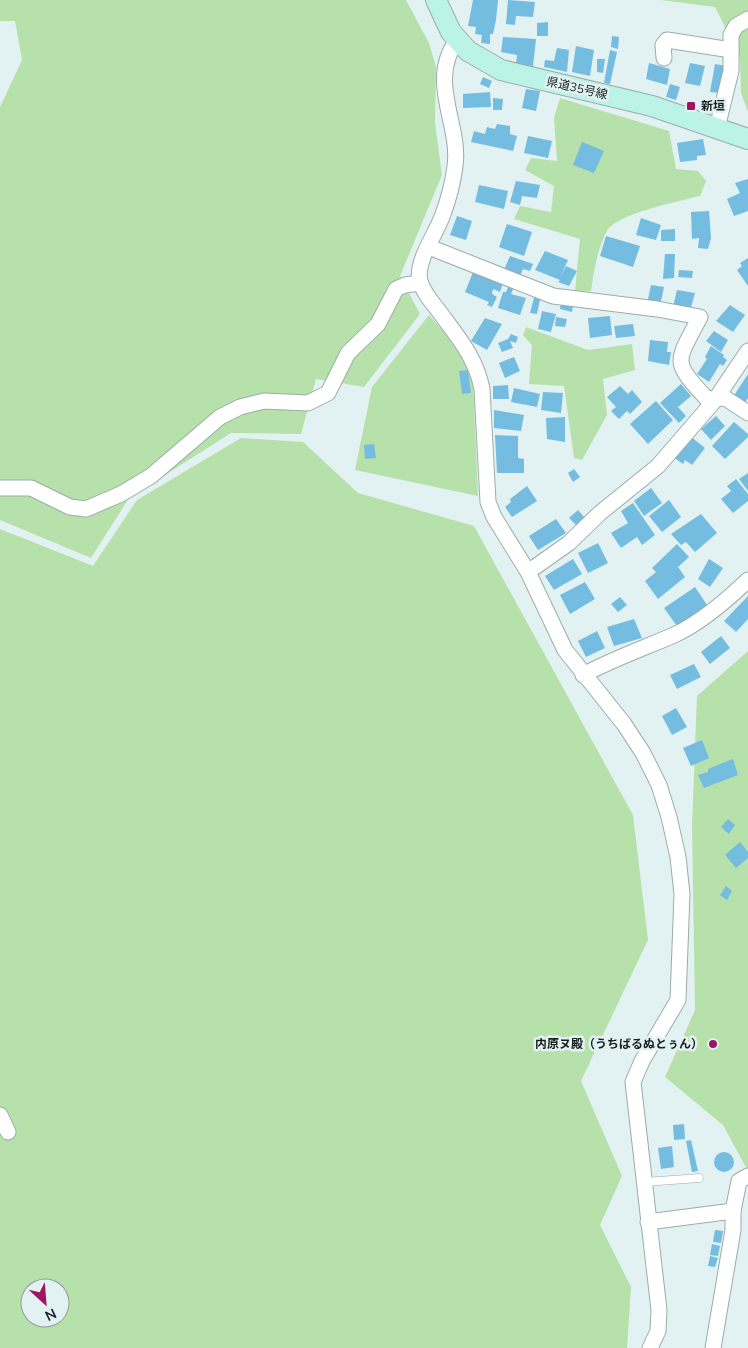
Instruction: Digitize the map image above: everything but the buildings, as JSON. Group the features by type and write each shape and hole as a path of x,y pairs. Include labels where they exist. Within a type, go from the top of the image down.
{"main road":[{"name":"県道35号線","path":"436,0 442,16 457,40 468,52 501,70 652,106 748,139"}],"street":[{"path":"717,128 731,71 731,35 736,26 748,19"},
{"path":"457,40 447,54 445,69 447,109 456,163 443,215 418,271 420,283 428,297 472,355 479,371 482,389 488,502 494,517 528,572 555,633 583,674 624,724 643,753 659,785 678,857 682,894 678,1000 642,1061 633,1082 659,1310 658,1331 650,1348"},
{"path":"664,58 663,45 666,40 731,50"},
{"path":"429,246 553,296 657,309 700,317 683,350 680,362 684,373 707,399 725,398 748,413"},
{"path":"0,488 32,488 70,507 86,509 121,494 151,476 220,417 264,401 308,403 328,393 348,353 378,324 396,289 405,284 420,283"},
{"path":"528,572 569,543 600,514 658,466 715,400 748,351"},
{"path":"583,674 615,657 676,634 726,601 748,580"},
{"path":"0,1115 8,1132"},
{"path":"713,1348 733,1230 733,1211 739,1181 748,1176"},
{"path":"648,1222 733,1211"}],"lane":[{"path":"645,1182 699,1178"}],"green space":[{"path":"0,0 406,0 429,43 436,67 435,123 442,175 400,276 420,314 364,387 316,379 301,434 231,433 129,498 91,558 0,520 0,107 22,60 15,21 0,21"},
{"path":"661,0 748,0 748,112 741,93 740,57 715,7"},
{"path":"560,98 669,131 676,169 698,171 706,181 700,196 649,209 613,225 607,231 596,260 591,291 575,291 580,239 514,219 520,206 551,212 554,186 525,170 531,158 557,161 554,118"},
{"path":"429,315 459,348 473,379 478,496 355,470 372,387"},
{"path":"526,327 588,350 632,344 635,370 603,379 607,415 582,460 574,458 564,386 529,384 532,345 523,335"},
{"path":"241,438 303,442 358,493 474,526 633,815 648,940 581,1081 622,1176 600,1225 631,1287 627,1348 0,1348 0,529 93,566 137,500"},
{"path":"748,651 748,1171 723,1125 665,1077 695,1010 692,826 697,696"}],"place":[{"name":"新垣","path":"691,106"},
{"name":"内原ヌ殿（うちばるぬとぅん）","path":"713,1044"}]}
